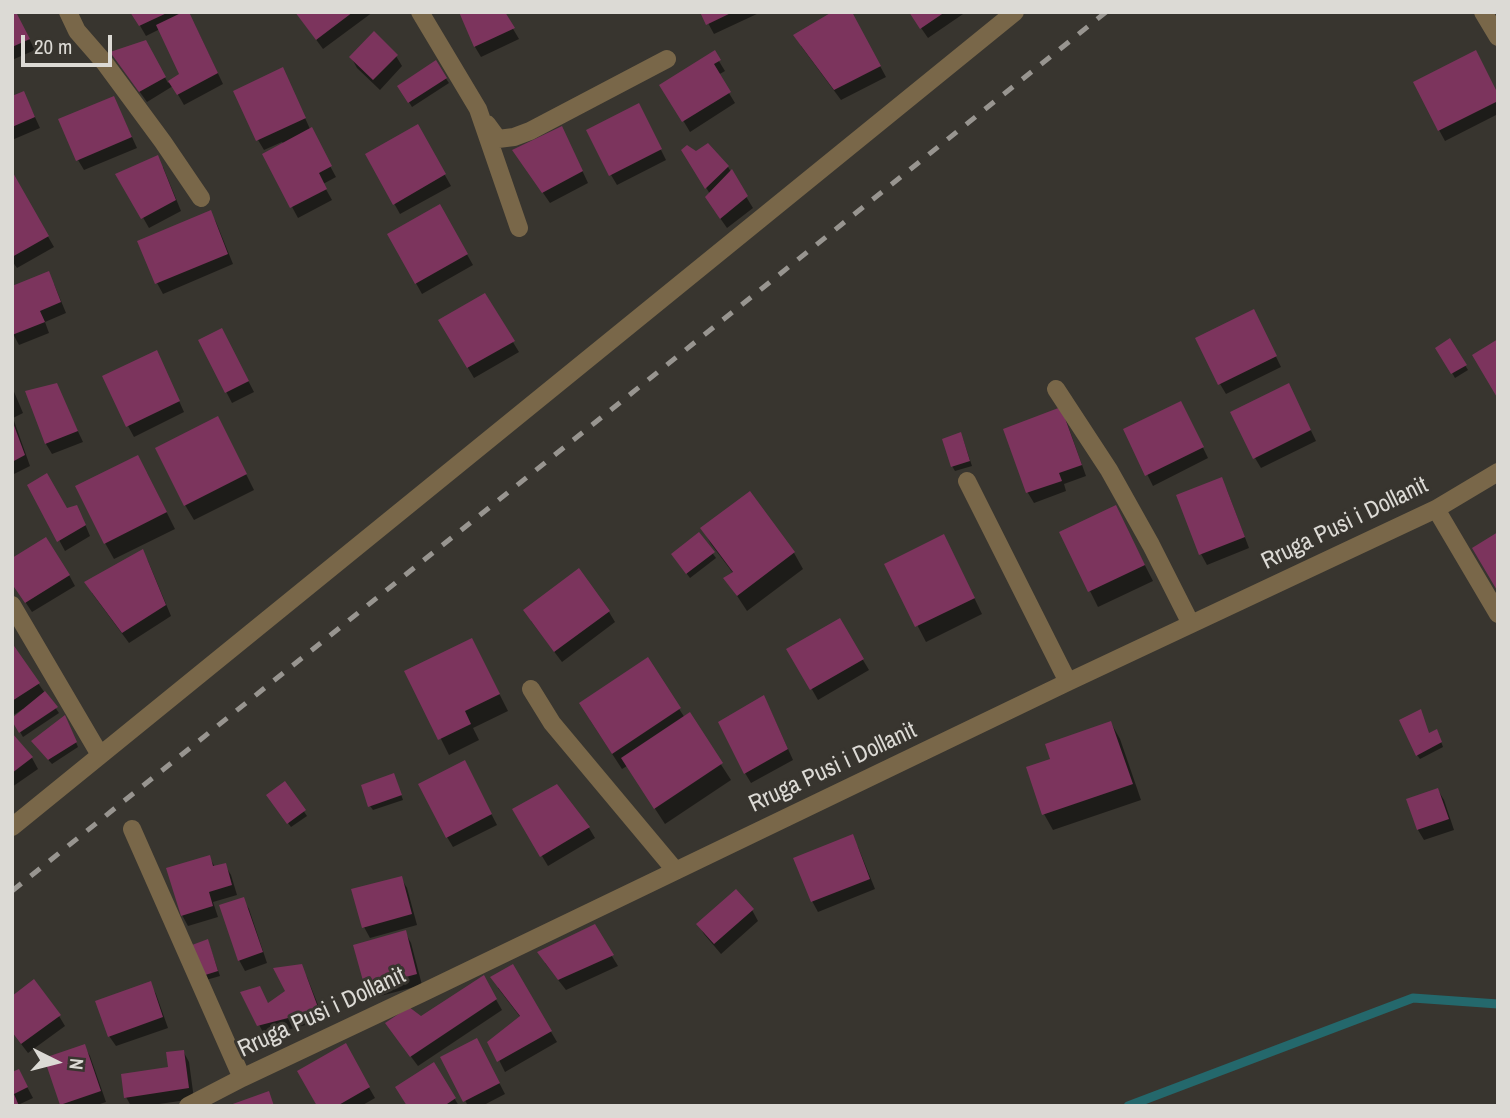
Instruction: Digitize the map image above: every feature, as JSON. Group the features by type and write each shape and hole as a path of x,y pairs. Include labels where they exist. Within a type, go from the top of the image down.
{"street":[{"path":"68,12 77,31 104,62 156,132 201,198"},
{"path":"419,12 498,139 530,131 667,59"},
{"path":"12,827 1015,12"},
{"path":"1483,12 1498,37"},
{"path":"478,109 519,228"},
{"path":"1056,389 1109,470 1191,624"},
{"name":"Rruga Pusi i Dollanit","path":"188,1106 1068,682 1436,509 1498,472"},
{"path":"967,481 1068,682"},
{"path":"1436,509 1498,614"},
{"path":"12,605 100,755"},
{"path":"531,689 552,723 675,870"},
{"path":"132,829 242,1078"}],"building":[{"path":"12,12 16,12 30,39 12,47"},
{"path":"130,12 169,12 139,26"},
{"path":"183,12 189,12 218,73 177,95 168,81 179,74 156,25"},
{"path":"295,12 353,12 316,40"},
{"path":"459,12 505,12 515,28 474,47"},
{"path":"700,12 733,12 706,25"},
{"path":"832,12 852,12 881,66 834,90 793,35"},
{"path":"909,12 945,12 920,29"},
{"path":"374,31 398,55 373,80 349,57"},
{"path":"146,40 166,77 139,92 110,52"},
{"path":"715,50 721,60 714,64 731,92 682,122 659,85"},
{"path":"1476,50 1498,94 1498,101 1438,131 1413,82"},
{"path":"436,60 447,78 408,103 397,86"},
{"path":"283,67 306,118 256,141 233,91"},
{"path":"24,91 35,117 12,127 12,96"},
{"path":"114,96 132,137 76,161 58,119"},
{"path":"639,103 662,149 609,176 586,130"},
{"path":"418,124 446,174 393,205 365,154"},
{"path":"562,126 583,171 542,193 512,150"},
{"path":"312,127 332,166 319,173 327,189 290,208 262,154"},
{"path":"708,143 729,166 705,189 681,150 687,145 696,151"},
{"path":"158,155 176,200 141,219 115,174"},
{"path":"732,169 748,196 720,219 705,197"},
{"path":"12,171 49,236 12,257"},
{"path":"440,204 468,254 415,284 387,234"},
{"path":"211,210 228,254 155,284 137,241"},
{"path":"49,271 61,302 40,311 45,322 12,335 12,286"},
{"path":"485,293 515,341 467,368 438,320"},
{"path":"1254,309 1277,356 1218,385 1195,338"},
{"path":"222,328 249,381 225,393 198,340"},
{"path":"1450,338 1467,365 1451,374 1435,348"},
{"path":"1498,339 1498,399 1472,355"},
{"path":"157,350 180,401 126,427 102,376"},
{"path":"57,383 78,431 45,444 25,391"},
{"path":"1289,383 1311,430 1253,459 1230,412"},
{"path":"1181,401 1204,447 1145,476 1123,429"},
{"path":"1061,407 1082,465 1059,473 1062,481 1026,493 1003,429"},
{"path":"218,416 247,474 184,506 155,448"},
{"path":"12,420 25,455 12,462"},
{"path":"961,432 970,461 951,467 942,439"},
{"path":"138,455 167,512 104,544 75,486"},
{"path":"47,473 67,508 77,505 86,525 57,542 27,485"},
{"path":"1222,477 1245,537 1199,555 1176,495"},
{"path":"750,491 795,552 737,596 723,578 733,572 700,528"},
{"path":"1116,505 1145,565 1088,592 1059,532"},
{"path":"699,532 715,552 686,574 671,554"},
{"path":"1498,532 1498,592 1472,548"},
{"path":"944,534 975,598 915,627 884,564"},
{"path":"46,537 70,575 25,603 12,584 12,558"},
{"path":"143,549 166,605 122,633 84,582"},
{"path":"579,568 610,611 554,652 523,610"},
{"path":"840,618 864,659 810,690 786,649"},
{"path":"472,638 500,694 465,711 471,724 438,740 404,671"},
{"path":"12,643 40,683 12,701"},
{"path":"648,657 681,708 612,754 579,703"},
{"path":"45,691 58,707 19,733 12,718"},
{"path":"764,695 788,749 744,774 718,722"},
{"path":"1421,709 1429,733 1437,729 1442,742 1416,756 1399,720"},
{"path":"690,712 723,763 654,809 621,758"},
{"path":"65,715 77,742 48,760 31,741"},
{"path":"1111,721 1133,784 1042,815 1026,767 1050,759 1045,744"},
{"path":"12,733 33,757 12,773"},
{"path":"465,760 492,814 446,838 418,784"},
{"path":"394,773 402,795 368,807 361,785"},
{"path":"285,781 306,810 287,824 266,795"},
{"path":"557,784 590,827 540,857 512,809"},
{"path":"1438,788 1449,819 1417,830 1406,799"},
{"path":"853,834 870,879 811,902 793,858"},
{"path":"210,855 213,866 226,863 232,885 209,892 213,906 181,916 166,868"},
{"path":"402,876 412,914 362,928 351,889"},
{"path":"736,889 754,909 714,944 696,924"},
{"path":"244,897 263,952 238,961 219,905"},
{"path":"595,924 614,955 558,980 537,952"},
{"path":"406,930 417,974 365,988 353,945"},
{"path":"208,939 218,971 202,976 192,945"},
{"path":"302,964 319,1010 257,1026 240,992 260,986 268,1003 285,991 273,968"},
{"path":"513,964 552,1031 497,1062 487,1042 520,1016 490,977"},
{"path":"484,975 497,999 410,1057 385,1023 409,1007 421,1016"},
{"path":"34,979 61,1015 21,1044 12,1032 12,996"},
{"path":"151,981 163,1017 108,1037 95,1001"},
{"path":"477,1038 500,1083 463,1102 440,1057"},
{"path":"346,1043 370,1087 337,1106 317,1106 297,1071"},
{"path":"85,1044 101,1091 60,1105 44,1058"},
{"path":"184,1050 189,1088 124,1098 121,1074 168,1067 166,1052"},
{"path":"434,1062 456,1098 444,1106 407,1106 395,1087"},
{"path":"19,1069 28,1087 14,1094 19,1106 12,1106 12,1072"},
{"path":"269,1091 274,1106 230,1106 230,1105"}],"waterway":[{"path":"1128,1106 1413,998 1498,1004"}],"railway":[{"path":"12,891 1106,12"}]}
